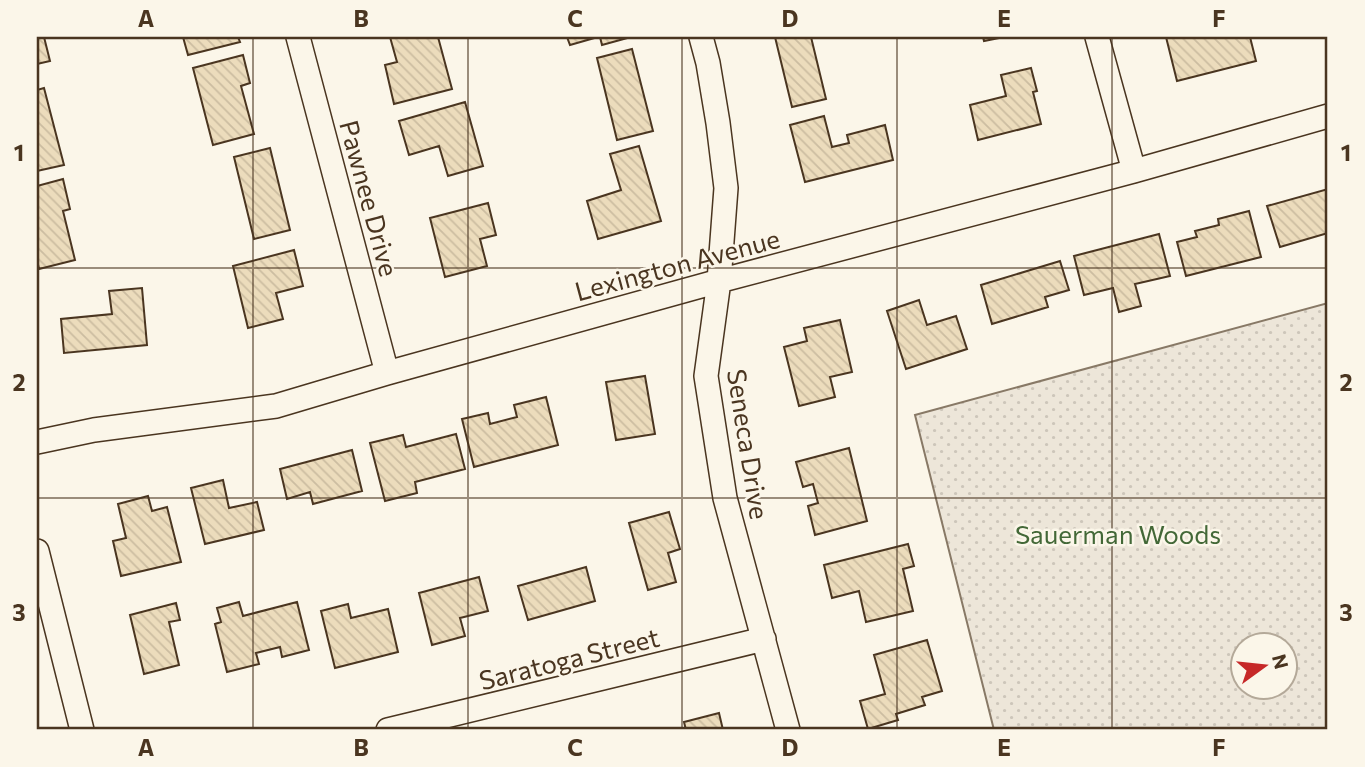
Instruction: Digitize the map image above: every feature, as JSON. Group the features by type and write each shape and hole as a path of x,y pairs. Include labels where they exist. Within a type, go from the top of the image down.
{"street":[{"name":"Pawnee Drive","path":"298,37 387,373"},
{"name":"Seneca Drive","path":"701,37 718,122 726,188 719,281 706,376 725,498 788,730"},
{"path":"1097,37 1133,171"},
{"name":"Lexington Avenue","path":"37,442 94,430 276,406 719,281 1328,116"},
{"path":"37,551 82,730"},
{"name":"Saratoga Street","path":"388,730 764,639"}],"green space":[{"name":"Sauerman Woods","path":"1328,303 1328,730 994,730 915,415"}],"building":[{"path":"37,37 44,37 50,61 37,64"},
{"path":"183,37 238,37 240,42 188,55"},
{"path":"390,37 438,37 452,89 394,104 385,65 397,62"},
{"path":"567,37 598,37 570,45"},
{"path":"600,37 631,37 602,45"},
{"path":"775,37 811,37 826,99 792,107"},
{"path":"983,37 1004,37 984,41"},
{"path":"1166,37 1250,37 1256,61 1177,81"},
{"path":"632,49 653,131 617,140 597,58"},
{"path":"243,55 250,83 241,86 254,134 213,145 193,68"},
{"path":"1031,68 1037,91 1033,92 1041,124 978,140 970,105 1006,96 1001,75"},
{"path":"44,88 64,165 37,171 37,90"},
{"path":"465,102 483,166 448,176 439,146 409,155 399,121"},
{"path":"824,116 832,147 849,143 847,135 885,125 893,160 805,182 790,125"},
{"path":"639,146 661,221 598,239 587,201 621,190 610,154"},
{"path":"270,148 290,230 254,239 234,157"},
{"path":"63,179 70,209 63,211 75,260 39,269 37,186"},
{"path":"1328,189 1328,233 1280,247 1267,206"},
{"path":"488,203 496,235 480,239 487,266 445,277 430,218"},
{"path":"1249,211 1261,257 1186,276 1177,242 1197,237 1195,231 1219,225 1218,219"},
{"path":"1159,234 1170,276 1135,284 1141,306 1119,312 1113,288 1084,295 1074,256"},
{"path":"294,250 303,286 276,293 283,319 248,328 233,266"},
{"path":"1060,261 1069,290 1045,297 1048,307 992,324 981,285"},
{"path":"142,288 147,345 64,353 61,319 112,314 109,291"},
{"path":"919,300 927,325 956,316 967,349 906,369 887,311"},
{"path":"840,320 852,372 830,377 835,397 799,406 784,347 807,341 804,328"},
{"path":"645,376 655,434 616,440 606,382"},
{"path":"546,397 558,445 474,467 462,419 488,413 490,424 517,417 514,405"},
{"path":"456,434 465,469 415,482 417,493 385,501 370,443 403,435 406,447"},
{"path":"849,448 867,521 815,535 808,506 818,503 813,484 803,487 796,462"},
{"path":"352,450 362,491 313,504 310,492 287,499 280,469"},
{"path":"223,480 229,508 257,502 264,530 205,544 191,488"},
{"path":"148,496 152,511 167,507 181,562 121,576 113,541 126,538 118,504"},
{"path":"669,512 680,549 668,553 676,582 648,590 629,523"},
{"path":"908,544 914,566 903,569 913,611 866,622 859,591 832,598 824,565"},
{"path":"586,567 595,601 528,620 518,586"},
{"path":"479,577 488,611 460,618 465,636 432,645 419,593"},
{"path":"239,602 243,616 297,602 309,650 282,657 280,647 256,653 259,664 227,672 215,624 221,622 217,608"},
{"path":"176,603 180,620 169,622 179,665 144,674 130,615"},
{"path":"348,604 351,618 388,609 398,652 335,668 321,611"},
{"path":"927,640 942,691 922,697 925,705 896,714 898,720 868,729 860,701 885,694 874,655"},
{"path":"719,713 723,730 686,730 684,722"}]}
